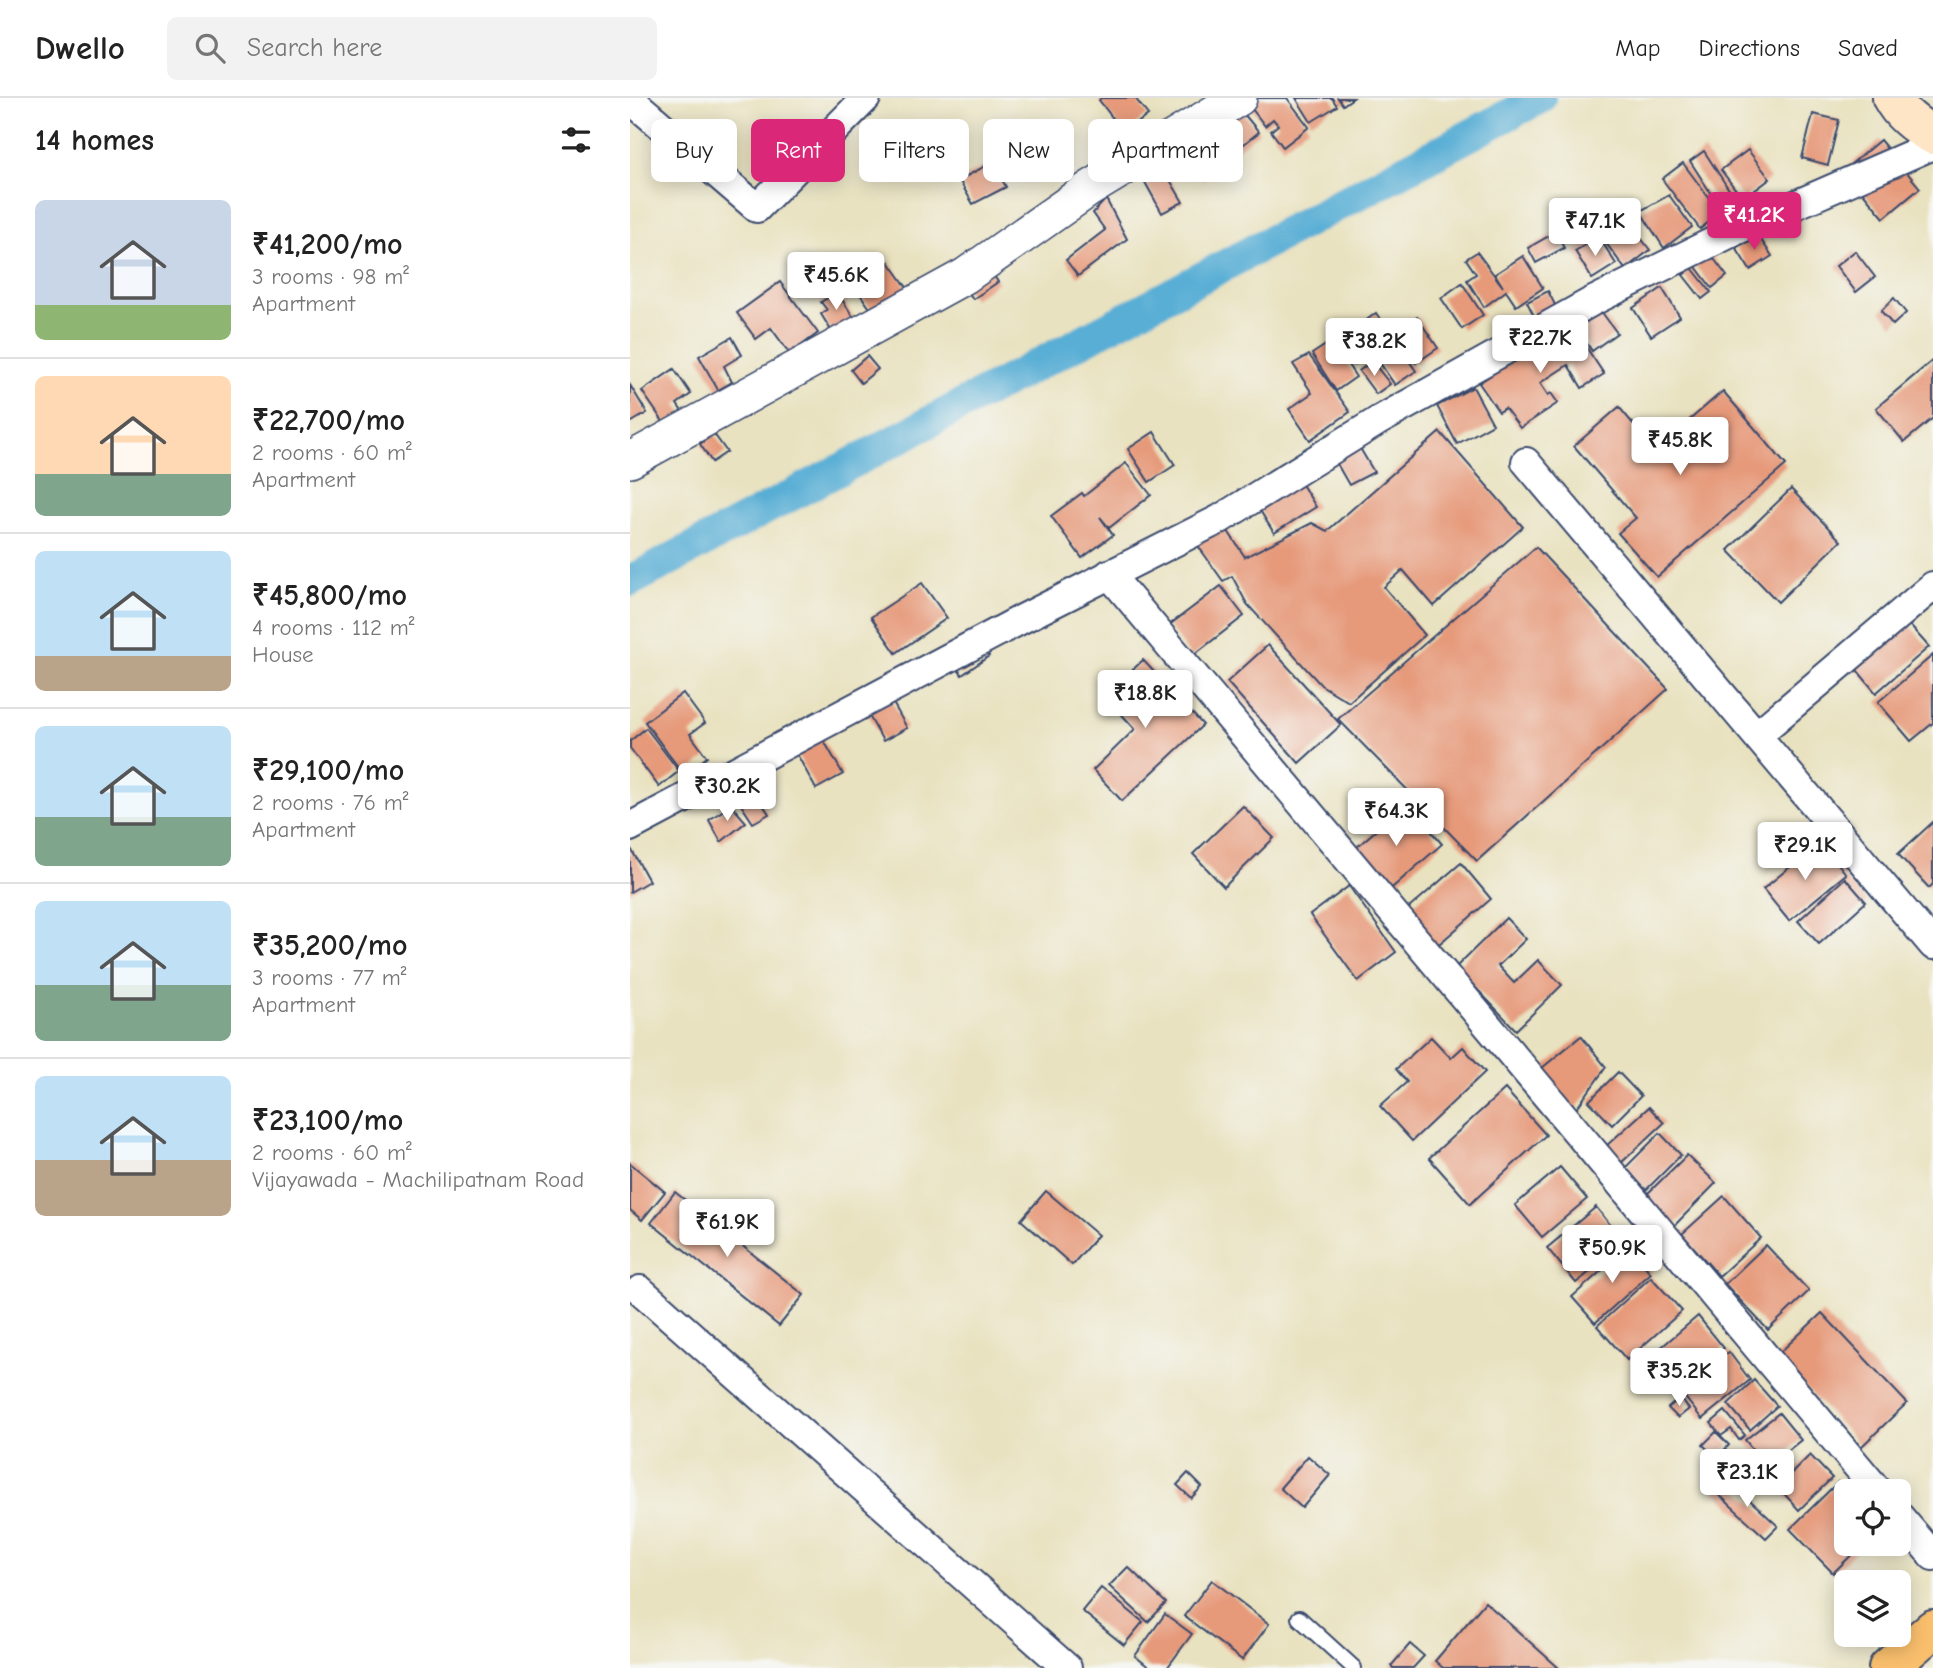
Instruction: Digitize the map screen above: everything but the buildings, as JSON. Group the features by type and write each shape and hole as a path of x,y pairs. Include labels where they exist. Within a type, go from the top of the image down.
{"highway":[{"path":"1888,1668 1933,1629"}],"main road":[{"path":"1895,104 1919,127 1933,135"}],"street":[{"path":"630,99 757,208 866,98"},
{"path":"630,460 965,276 1089,188 1239,98"},
{"path":"630,827 1220,519 1378,421 1591,302 1732,232 1933,145"},
{"path":"1526,462 1933,945"},
{"path":"1109,575 1868,1479"},
{"path":"1757,735 1928,600"},
{"path":"640,1290 1067,1668"},
{"path":"1911,1530 1933,1556"}],"lane":[{"path":"1299,1618 1354,1668"}],"waterway":[{"path":"630,581 1540,98"}]}
